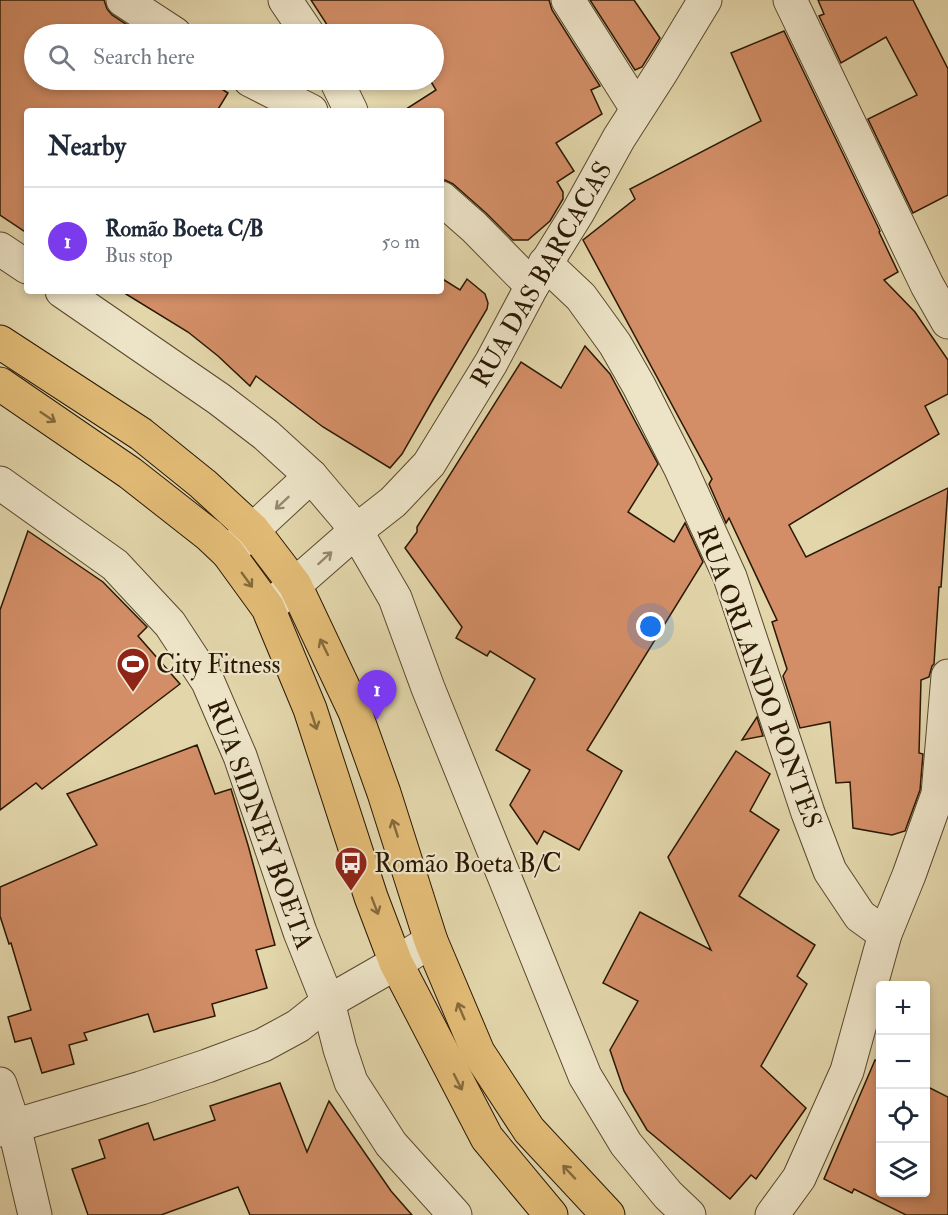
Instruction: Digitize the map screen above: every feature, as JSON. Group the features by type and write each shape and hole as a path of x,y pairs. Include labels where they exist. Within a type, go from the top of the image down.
{"main road":[{"path":"0,342 141,434 203,484 253,530 295,585 355,712 384,793 431,941 478,1052 529,1130 608,1215"},
{"path":"0,384 130,473 209,535 228,554 268,608 310,709 371,897 396,963 487,1138 551,1215"}],"street":[{"path":"123,0 160,24"},
{"path":"285,0 301,24"},
{"path":"568,0 637,109"},
{"name":"RUA DAS BARCACAS","path":"268,608 356,531 393,502 429,464 491,363 538,274 578,212 619,138 705,0"},
{"path":"790,0 927,285 948,321"},
{"path":"270,90 305,108"},
{"path":"341,90 350,108"},
{"name":"RUA ORLANDO PONTES","path":"444,201 474,227 538,274 581,297 615,344 680,467 730,577 808,813 830,871 860,916 885,934"},
{"path":"0,249 24,265"},
{"path":"66,294 219,399 266,435 310,476 356,531 396,598 428,688 585,1076 626,1144 668,1195 689,1215"},
{"path":"228,554 310,476"},
{"name":"RUA SIDNEY BOETA","path":"0,483 115,565 170,624 208,682 240,756 300,932 328,1002 351,1082 391,1144 455,1215"},
{"path":"772,1215 799,1178 847,1071 885,934 938,794 948,676"},
{"path":"7,1128 141,1088 263,1045 298,1026 328,1002 431,941"},
{"path":"0,1084 7,1128 35,1215"}],"building":[{"path":"0,0 104,0 112,15 126,24 24,24 24,90 223,90 228,93 219,108 24,108 24,231 0,215"},
{"path":"311,0 549,0 552,10 600,86 591,90 602,114 556,143 574,171 557,182 563,192 563,199 550,221 528,240 513,240 453,184 444,180 444,108 408,108 436,90 444,90 444,24 327,24"},
{"path":"590,0 634,0 660,38 642,67 635,70"},
{"path":"818,0 913,0 948,69 948,195 913,213 868,119 917,95 886,37 841,63 819,16 824,14"},
{"path":"784,31 898,272 884,280 915,312 948,360 948,394 925,406 939,434 789,525 806,557 948,488 934,664 929,677 921,680 919,753 923,754 920,790 905,831 892,835 853,828 850,782 836,783 830,722 800,728 783,676 787,669 772,622 777,620 729,518 726,523 709,484 712,479 583,240 635,199 630,189 761,121 731,53"},
{"path":"467,279 485,294 488,303 487,309 402,454 390,468 323,427 256,376 250,386 188,332 126,294 444,294 444,280 460,290"},
{"path":"585,346 610,374 658,464 628,512 674,542 685,523 703,562 587,750 622,771 579,850 544,831 537,844 510,805 530,770 496,750 535,679 490,651 487,656 456,638 462,627 405,548 521,362 561,388"},
{"path":"28,531 103,582 147,627 138,636 180,684 42,789 36,783 0,810 0,610"},
{"path":"757,717 763,736 742,740"},
{"path":"197,745 215,794 231,789 248,845 275,945 256,950 267,988 212,1004 215,1016 154,1032 148,1014 84,1033 87,1040 69,1045 74,1064 42,1073 31,1038 15,1042 8,1017 31,1010 11,943 9,944 0,916 0,887 97,845 67,794"},
{"path":"736,751 770,774 750,811 779,830 739,896 815,945 797,976 807,984 761,1066 806,1108 756,1179 751,1175 730,1199 647,1130 624,1091 610,1050 638,1001 603,983 640,912 711,950 668,857"},
{"path":"875,1060 876,1197 930,1197 930,1088 948,1097 948,1215 906,1215 854,1189 852,1193 824,1179"},
{"path":"280,1083 307,1152 329,1101 391,1191 412,1215 250,1215 238,1187 161,1215 88,1215 72,1169 105,1158 99,1140 148,1123 154,1140 215,1120 210,1106"}],"place":[{"name":"City Fitness","path":"133,693"},
{"name":"Romão Boeta C/B","path":"377,720"},
{"name":"Romão Boeta B/C","path":"351,892"}]}
